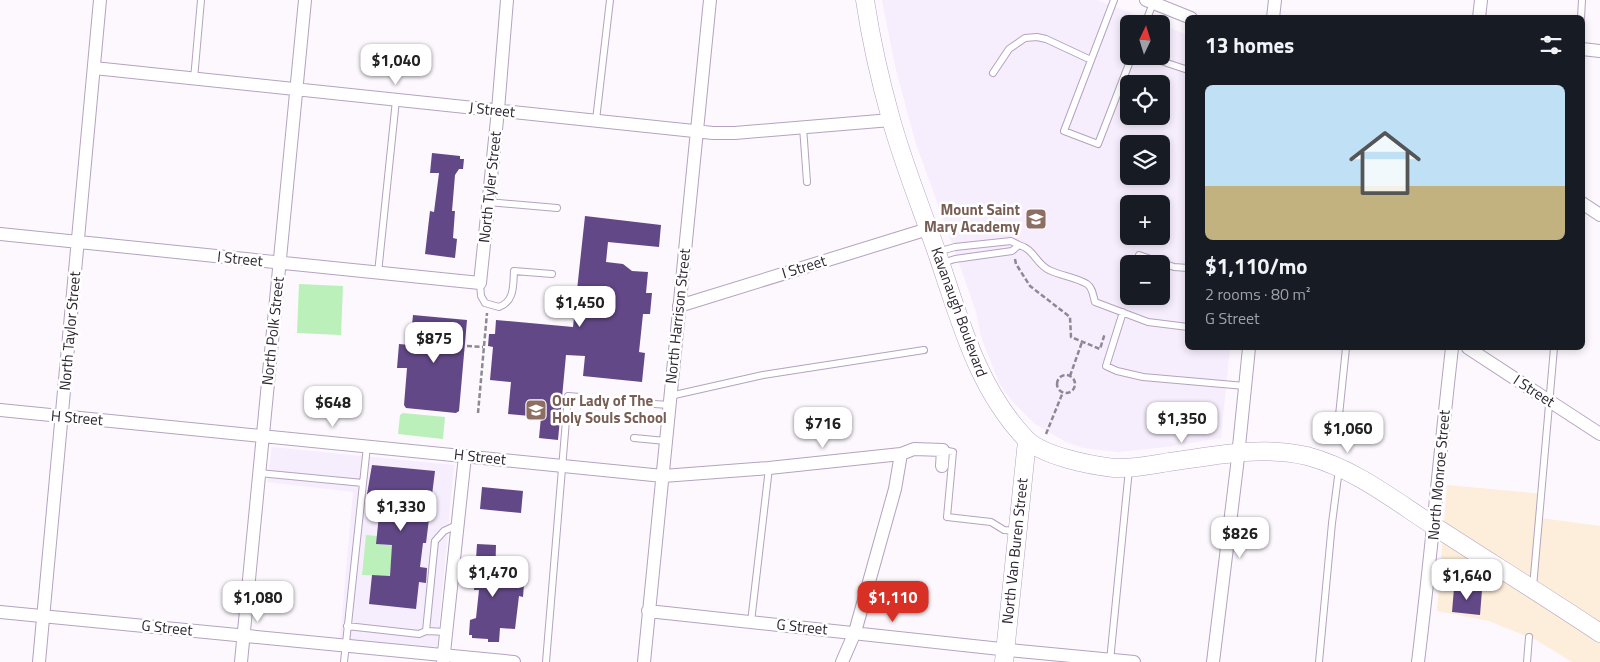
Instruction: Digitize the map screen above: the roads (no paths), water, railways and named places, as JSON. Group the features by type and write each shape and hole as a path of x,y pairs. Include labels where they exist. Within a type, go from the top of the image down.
{"street":[{"name":"North Taylor Street","path":"40,662 100,0"},
{"name":"North Polk Street","path":"241,662 305,0"},
{"name":"North Tyler Street","path":"480,283 507,0"},
{"name":"North Harrison Street","path":"644,662 710,0"},
{"name":"Kavanaugh Boulevard","path":"865,0 869,26 891,120 964,334 983,380 995,400 1027,441 1055,456 1115,468 1130,468 1238,452 1282,452 1304,456 1339,468 1385,492 1433,526 1533,588 1600,633"},
{"path":"1273,15 1275,0"},
{"path":"1480,15 1481,0"},
{"path":"1157,2 1185,15"},
{"path":"1585,49 1600,51"},
{"name":"J Street","path":"94,68 713,133 735,133 891,120"},
{"path":"1585,206 1600,215"},
{"name":"I Street","path":"679,306 928,229"},
{"name":"I Street","path":"0,234 480,283"},
{"path":"1213,662 1249,350"},
{"name":"North Monroe Street","path":"1418,662 1452,350"},
{"name":"I Street","path":"1471,350 1600,434"},
{"name":"H Street","path":"0,410 663,476 769,468 902,454 914,449 943,450"},
{"name":"North Van Buren Street","path":"1005,656 1027,441"},
{"path":"942,466 943,450"},
{"path":"842,662 855,632 895,489 902,454"},
{"path":"444,659 465,456"},
{"name":"G Street","path":"648,611 855,632 1005,656 1134,662"},
{"name":"G Street","path":"0,612 345,645 444,659 514,662"}],"lane":[{"path":"194,79 201,0"},
{"path":"596,120 610,0"},
{"path":"1114,0 1064,131 1098,144 1129,65"},
{"path":"1581,15 1582,0"},
{"path":"1150,15 1157,2"},
{"path":"993,73 1009,49 1025,38 1037,36 1091,60"},
{"path":"1170,64 1185,69"},
{"path":"378,273 396,100"},
{"path":"803,127 807,182"},
{"path":"488,202 557,208"},
{"path":"938,258 955,247 1011,241 1031,251 1050,271 1088,285 1093,293 1095,302 1156,324 1185,327"},
{"path":"938,258 955,258 1012,251 1019,245"},
{"path":"1170,266 1185,268"},
{"path":"480,283 481,296 485,303 499,307 511,298 514,271 552,274"},
{"path":"1123,312 1106,366 1117,371 1143,376 1245,386"},
{"path":"640,403 669,401 763,375 924,350"},
{"path":"1338,425 1346,350"},
{"path":"1533,588 1554,350"},
{"path":"546,662 568,396 580,397"},
{"path":"634,438 666,441"},
{"path":"344,662 367,446"},
{"path":"943,450 953,452 947,517 991,522 1004,530 1017,531"},
{"path":"751,622 769,468"},
{"path":"1110,661 1130,468"},
{"path":"1319,662 1339,468"},
{"path":"259,473 363,484"},
{"path":"426,631 435,540 444,531 458,525"},
{"path":"347,626 419,634 426,631 447,632"},
{"path":"1527,662 1529,637"}],"place":[{"name":"Mount Saint Mary Academy","path":"1036,219"},
{"name":"Our Lady of The Holy Souls School","path":"536,410"}]}
